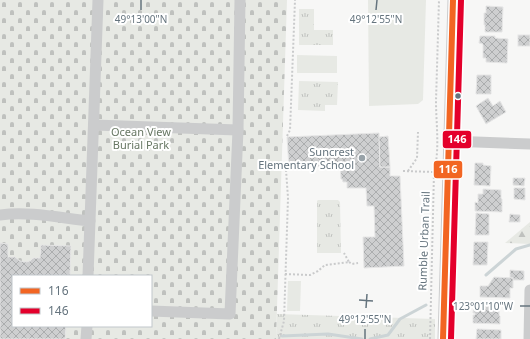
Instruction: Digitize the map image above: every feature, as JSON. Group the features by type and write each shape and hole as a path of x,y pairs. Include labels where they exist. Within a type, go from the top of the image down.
{"street":[{"path":"88,275 98,0"},
{"path":"152,311 230,314 238,130 240,0"},
{"path":"443,339 453,0"},
{"path":"94,125 238,130"},
{"path":"449,141 530,144"},
{"path":"0,215 11,214 42,216 90,221"},
{"path":"529,339 530,290"},
{"path":"86,327 86,339"}],"path":[{"path":"287,136 290,130 295,0"},
{"name":"Rumble Urban Trail","path":"430,339 434,172 436,165 438,127 436,102 439,0"},
{"path":"408,171 417,158 418,132"},
{"path":"279,339 284,321 285,274 287,258 288,198 286,170"},
{"path":"403,171 434,172"},
{"path":"344,253 349,262"},
{"path":"285,274 310,275 325,265 349,262 352,264 358,263"}],"green space":[{"name":"Ocean View Burial Park","path":"0,0 287,0 276,339 0,339"},
{"path":"368,0 426,0 423,100 418,104 369,106"},
{"path":"299,9 314,9 314,30 333,30 333,45 299,45"},
{"path":"297,55 337,56 337,73 297,73"},
{"path":"299,81 338,82 337,105 325,105 325,111 298,110"},
{"path":"318,200 338,200 340,202 341,253 317,253"},
{"path":"530,222 530,244 505,243"},
{"path":"288,281 301,281 300,311 287,311"},
{"path":"277,314 435,319 435,339 276,339"}],"building":[{"path":"486,6 503,7 502,32 485,32 484,13 486,13"},
{"path":"518,35 530,35 530,46 518,46"},
{"path":"480,36 495,36 495,38 508,39 507,63 486,62 486,58 483,58 483,44 479,43"},
{"path":"477,75 491,75 491,94 476,94"},
{"path":"488,98 493,106 500,101 506,112 486,124 476,106"},
{"path":"379,133 380,167 390,167 390,176 400,176 404,266 364,268 363,237 375,237 374,206 367,206 366,188 347,188 347,182 343,182 341,179 340,163 336,163 336,166 289,168 287,137"},
{"path":"388,136 390,167 380,167 379,137"},
{"path":"475,163 483,163 483,165 491,166 490,186 474,185"},
{"path":"513,178 525,178 524,186 513,185"},
{"path":"514,188 525,188 525,200 514,199"},
{"path":"483,189 501,190 502,212 475,211 475,202 478,203 478,194 483,194"},
{"path":"476,213 489,214 489,235 475,235"},
{"path":"510,214 520,215 520,222 509,222"},
{"path":"474,242 488,242 487,265 473,265"},
{"path":"0,243 8,244 8,257 15,257 20,261 26,262 33,258 40,258 41,245 71,246 70,275 12,275 12,327 66,327 65,339 0,339"},
{"path":"510,270 524,271 524,280 513,280 513,278 510,278"},
{"path":"494,277 513,278 513,288 510,288 510,298 480,297 480,286 488,286"},
{"path":"491,302 499,302 500,324 473,323 473,315 475,315 475,313 473,313 474,304 491,305"},
{"path":"477,329 501,330 501,339 476,339"}],"waterway":[{"path":"486,275 516,249 530,245"},
{"path":"370,339 388,335 400,319 426,305"},
{"path":"282,336 328,334 362,339"}],"transit line":[{"name":"116","path":"443,339 453,0"},
{"name":"146","path":"451,339 461,0"}],"place":[{"name":"Suncrest Elementary School","path":"362,158"}]}
